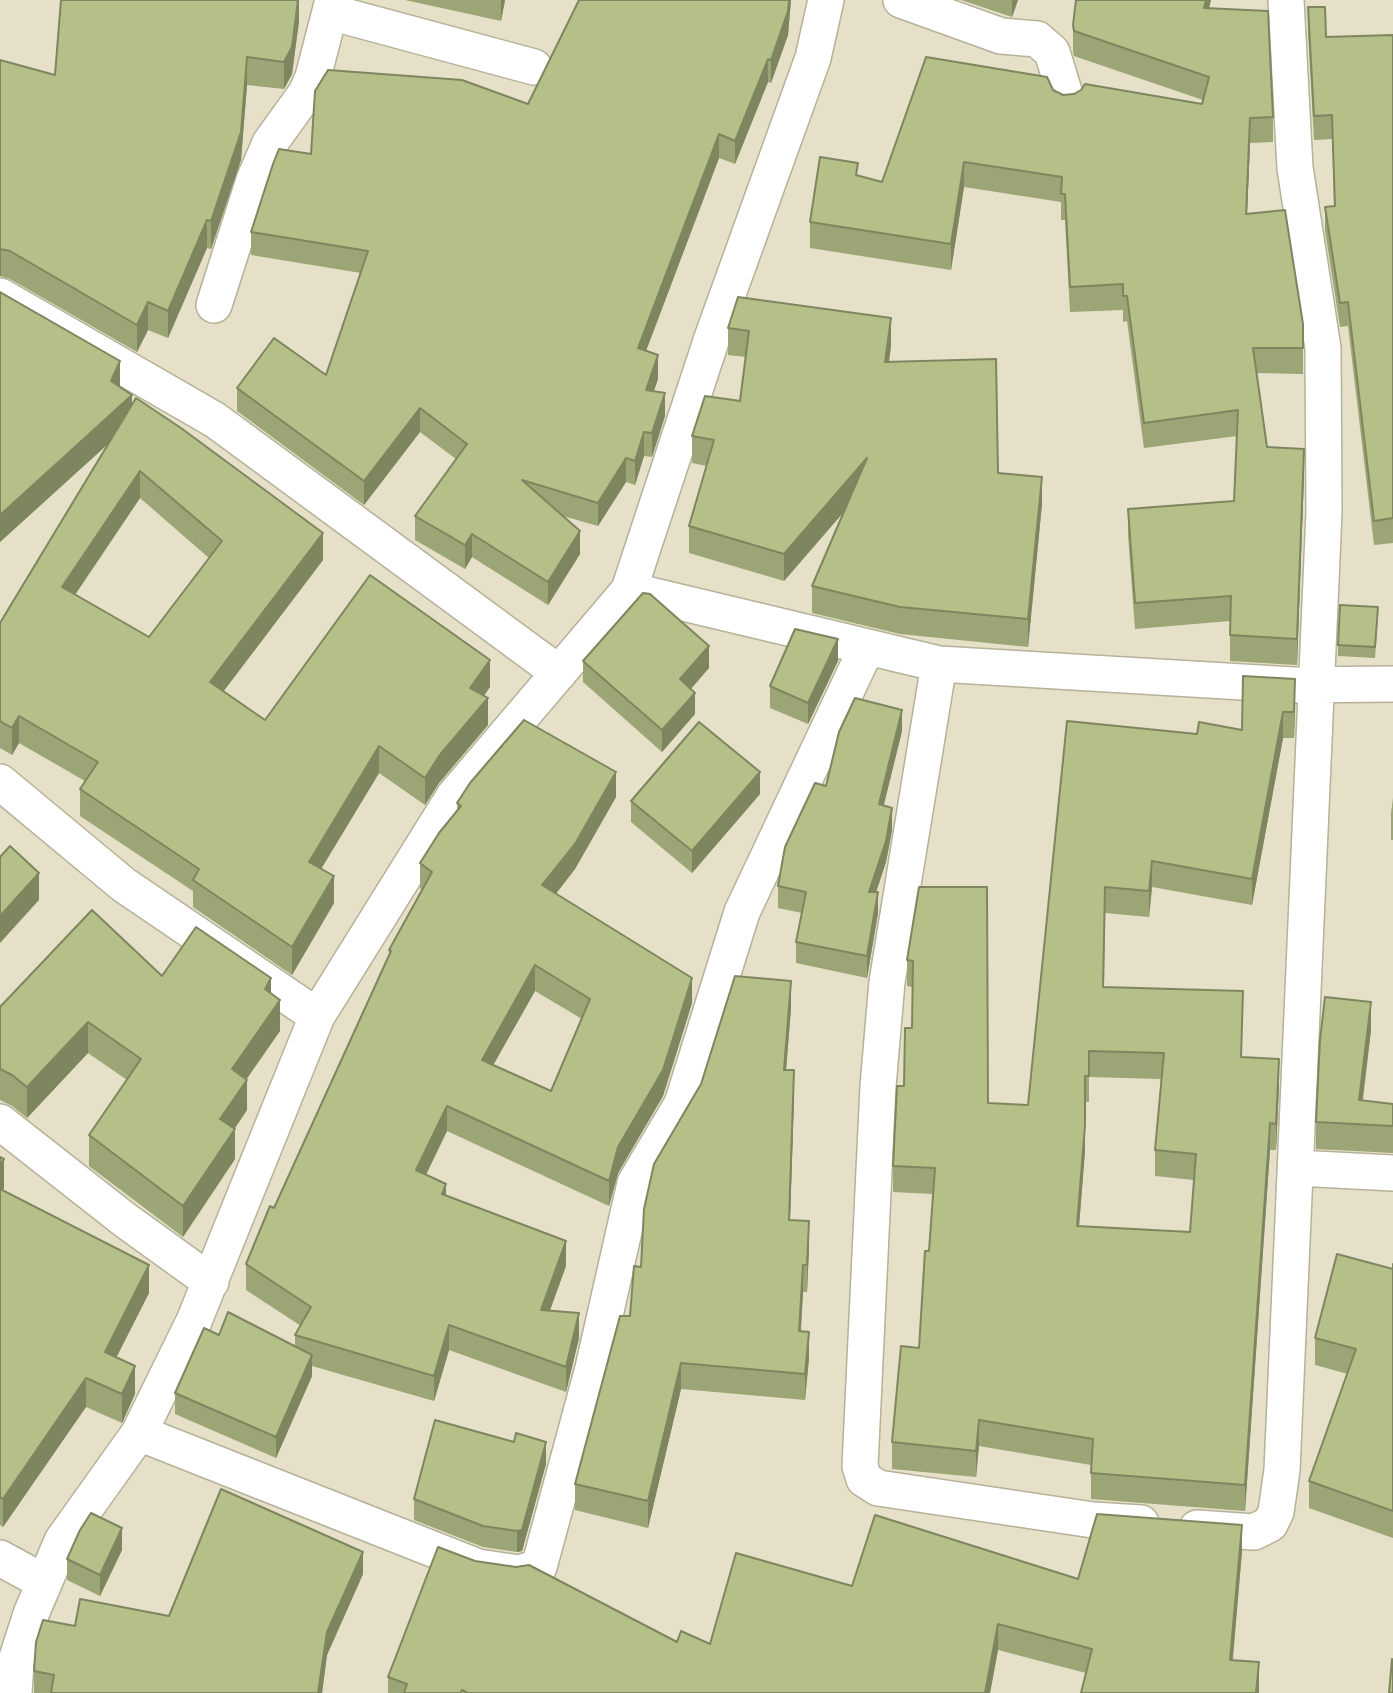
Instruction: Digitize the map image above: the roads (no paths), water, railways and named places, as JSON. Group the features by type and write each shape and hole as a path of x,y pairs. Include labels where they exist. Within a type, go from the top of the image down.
{"street":[{"path":"15,1693 16,1661 31,1614 62,1541 139,1433 194,1321 317,1016 454,796 629,590 712,338 813,58 826,0"},
{"path":"901,0 1001,36 1037,39 1052,52 1068,101"},
{"path":"939,664 887,982 878,1086 860,1466 864,1479 878,1488 1093,1520 1254,1532 1270,1524 1276,1512 1282,1470 1324,512 1323,348 1295,168 1286,0"},
{"path":"214,305 254,180 270,144 310,85 332,6 534,67"},
{"path":"0,296 215,419 559,673"},
{"path":"629,590 939,664 1318,685 1393,684"},
{"path":"139,1433 478,1567 519,1573 539,1567 593,1368 635,1183 682,1104 742,912 867,648"},
{"path":"0,782 124,885 317,1016"},
{"path":"0,1122 125,1220 211,1282"},
{"path":"1296,1168 1393,1173"},
{"path":"0,1558 44,1583"}]}
